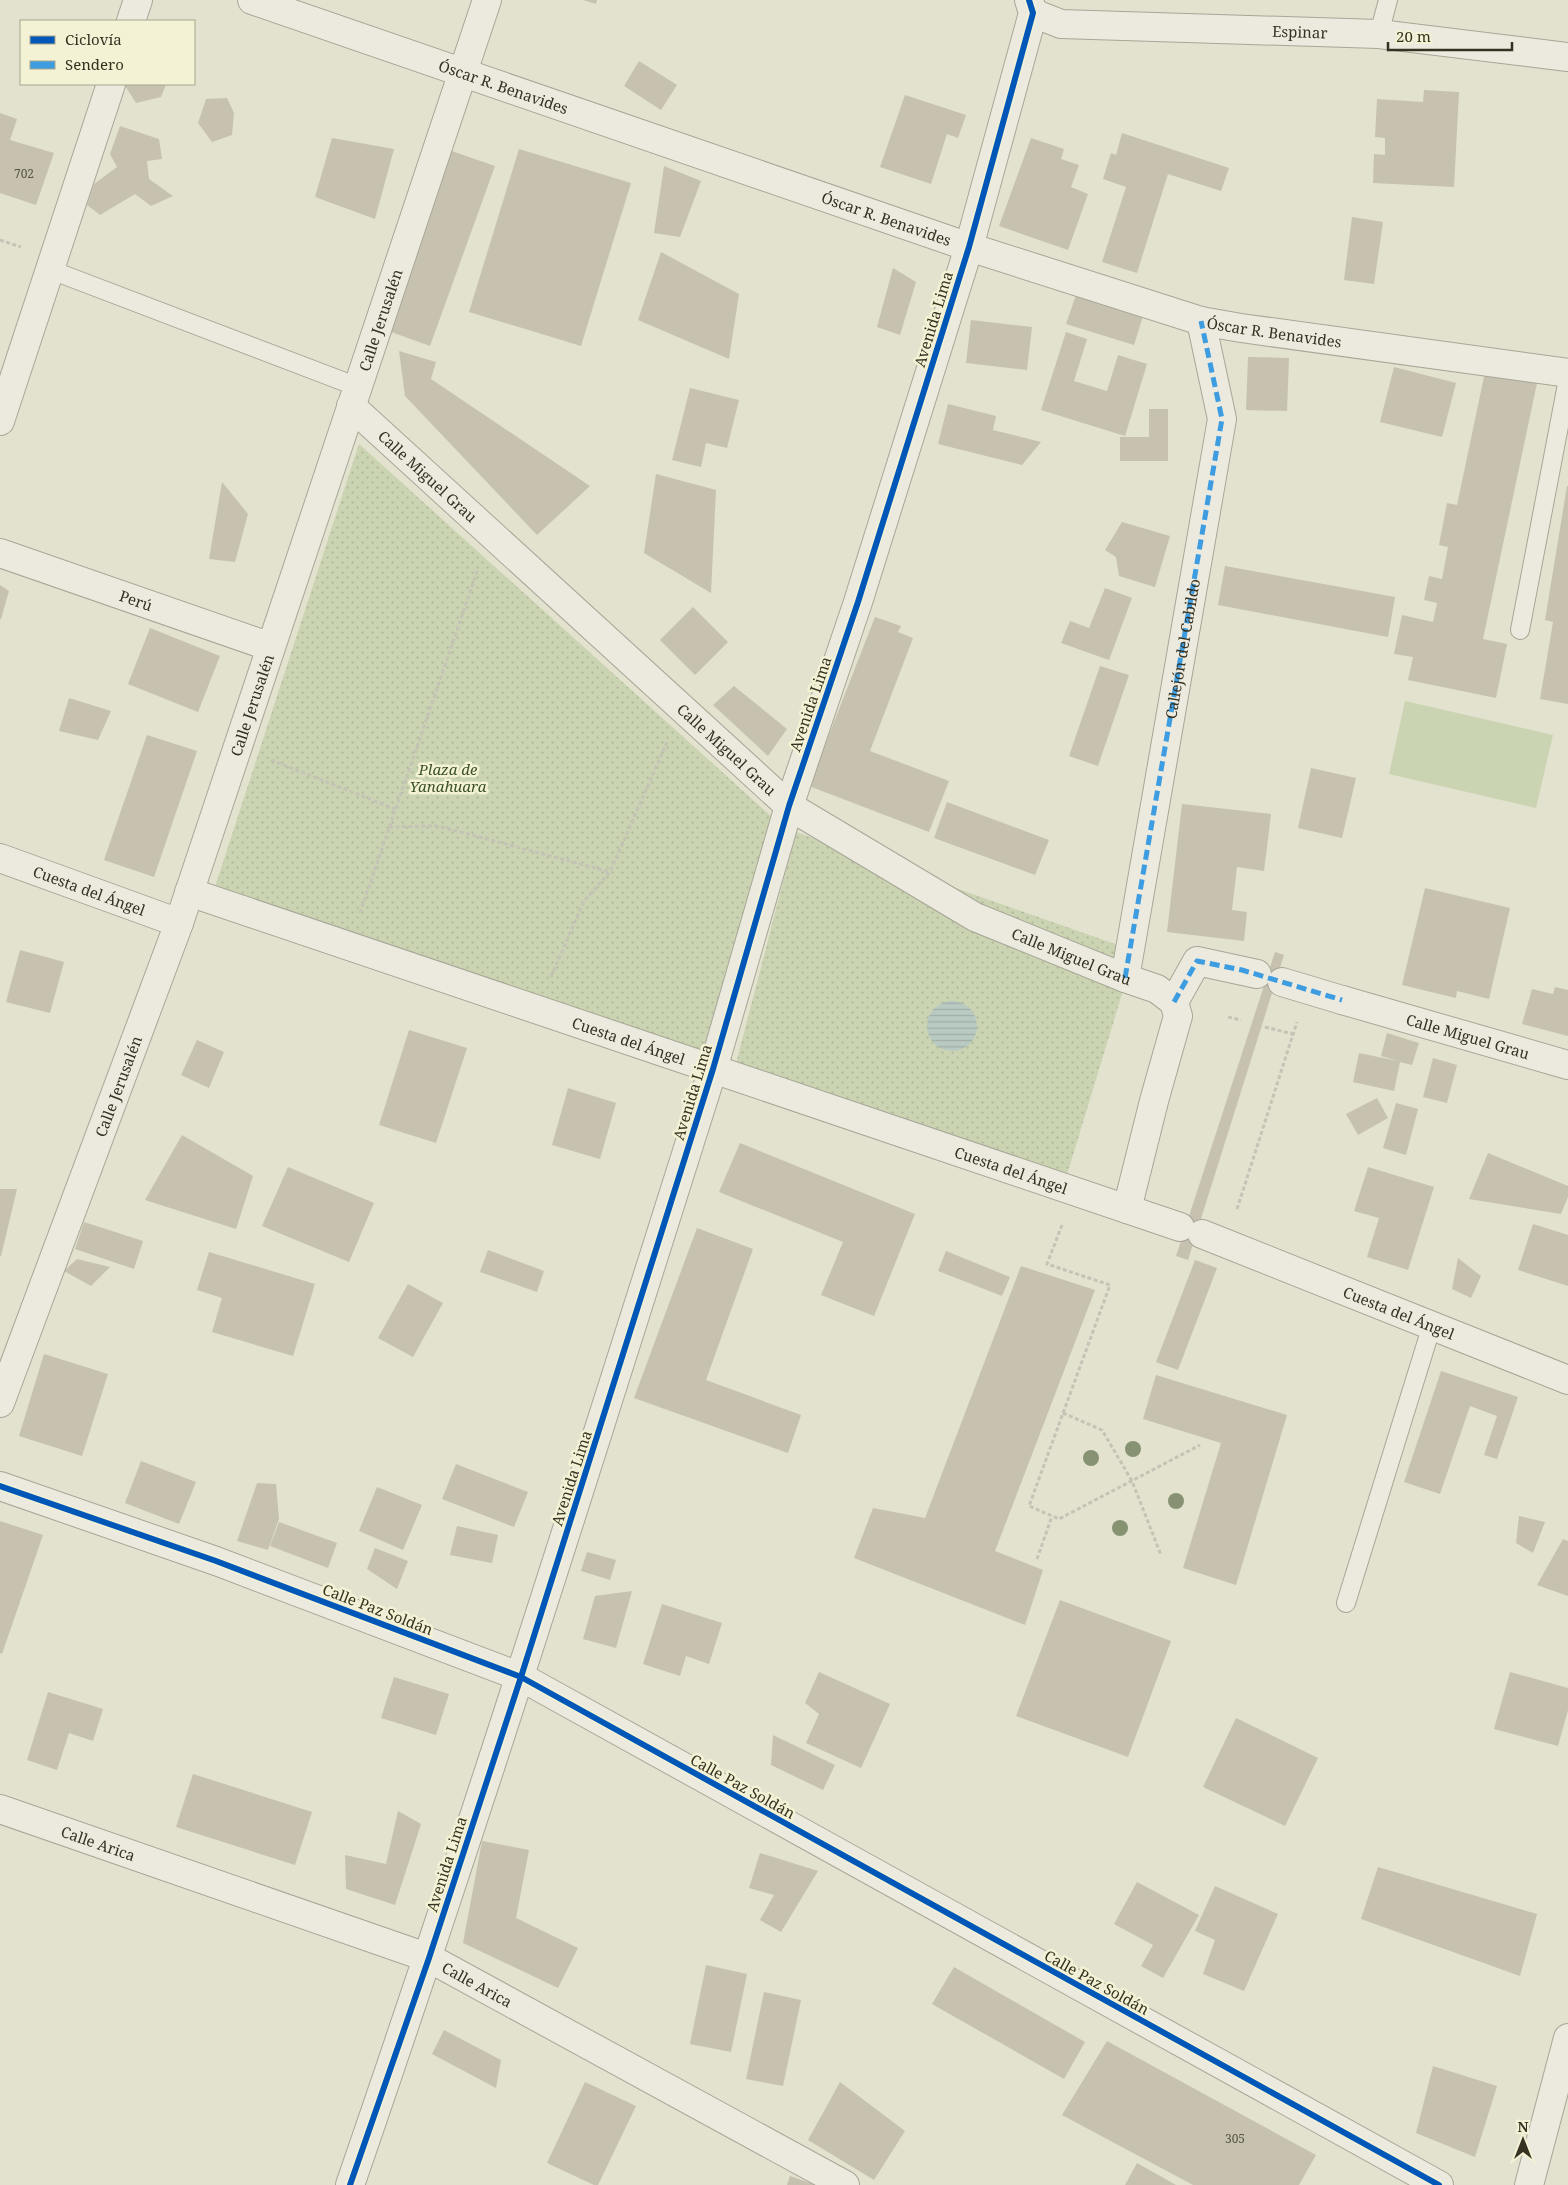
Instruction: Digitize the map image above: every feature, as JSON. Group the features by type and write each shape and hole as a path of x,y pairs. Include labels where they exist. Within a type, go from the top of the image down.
{"street":[{"path":"132,20 138,0"},
{"name":"Óscar R. Benavides","path":"252,0 463,71 969,248 1201,320 1250,329 1568,373"},
{"name":"Calle Jerusalén","path":"0,1403 179,923 487,0"},
{"name":"Espinar","path":"1031,7 1061,24 1379,34 1568,57"},
{"name":"Avenida Lima","path":"350,2185 428,1958 521,1677 713,1069 789,806 858,602 969,248 1031,7"},
{"path":"0,421 111,85"},
{"name":"Callejón del Cabildo","path":"1125,978 1222,419 1201,320"},
{"name":"Calle Miguel Grau","path":"355,397 490,533 789,806 975,917 1125,978 1157,989 1174,1002 1197,961 1282,982 1568,1064"},
{"name":"Perú","path":"0,553 271,647"},
{"name":"Cuesta del Ángel","path":"0,858 179,923"},
{"name":"Cuesta del Ángel","path":"189,892 1203,1235 1568,1380"},
{"path":"1127,1209 1178,1016 1174,1002"},
{"name":"Calle Paz Soldán","path":"0,1486 216,1561 521,1677 1439,2185"},
{"name":"Calle Arica","path":"0,1809 428,1958 844,2185"},
{"path":"1529,2185 1568,2038"}],"lane":[{"path":"1379,34 1388,0"},
{"name":"Calle Miguel Grau","path":"51,270 355,397"},
{"path":"1520,630 1568,379"},
{"path":"1346,1603 1432,1325"}],"path":[{"path":"348,946 490,533"},
{"path":"537,1010 584,901 610,872 682,707"},
{"path":"238,747 395,809"},
{"path":"389,827 438,826 610,872"},
{"path":"1203,1235 1293,1034 1282,982"},
{"path":"1228,1017 1241,1020"},
{"path":"1265,1027 1293,1034"},
{"path":"1075,1192 1047,1264 1110,1285 1029,1506 1059,1519 1200,1445"},
{"path":"1063,1413 1102,1430 1132,1481 1160,1555"},
{"path":"1037,1559 1052,1516"}],"green space":[{"name":"Plaza de Yanahuara","path":"359,444 772,817 703,1076 214,890"},
{"path":"1405,701 1553,735 1536,808 1389,774"},
{"path":"796,832 1135,951 1066,1178 732,1079"}],"shaded area":[{"path":"952,1001 962,1003 970,1008 975,1016 977,1026 975,1036 970,1044 962,1049 952,1051 942,1049 934,1044 929,1036 927,1026 929,1016 934,1008 942,1003"}],"building":[{"path":"583,0 597,0 596,4"},
{"path":"639,61 677,85 661,110 624,86"},
{"path":"125,85 166,85 161,97 136,103"},
{"path":"1424,90 1459,92 1454,187 1373,183 1374,154 1385,155 1385,138 1375,137 1377,99 1423,102"},
{"path":"905,95 966,115 958,138 947,134 931,184 880,167"},
{"path":"227,98 234,113 232,135 212,142 198,123 206,99"},
{"path":"0,113 17,119 10,140 54,153 36,205 0,193"},
{"path":"120,126 159,139 162,159 147,161 149,179 173,196 151,206 135,194 100,215 87,205 94,184 117,167 110,154"},
{"path":"1122,133 1229,168 1221,191 1168,174 1137,273 1102,262 1126,187 1103,179 1111,153 1116,155"},
{"path":"332,138 394,149 375,219 315,197"},
{"path":"1031,138 1064,149 1061,159 1079,165 1071,187 1088,194 1068,250 999,226"},
{"path":"446,149 495,166 430,346 380,328"},
{"path":"519,149 631,183 581,346 469,312"},
{"path":"664,166 701,181 680,237 654,233"},
{"path":"1352,217 1383,222 1374,284 1344,280"},
{"path":"661,252 739,294 729,359 638,320"},
{"path":"893,268 916,282 900,335 877,327"},
{"path":"1076,295 1143,316 1134,345 1066,324"},
{"path":"971,320 1032,327 1027,370 966,363"},
{"path":"1066,332 1087,339 1074,381 1107,391 1118,355 1147,364 1125,436 1041,410"},
{"path":"399,351 436,362 431,379 590,486 537,535 405,396"},
{"path":"1248,357 1289,358 1287,411 1246,410"},
{"path":"1394,367 1456,383 1442,437 1380,422"},
{"path":"1485,372 1537,383 1483,639 1507,644 1496,698 1408,680 1413,657 1394,654 1402,615 1433,622 1437,603 1424,600 1429,576 1442,579 1448,547 1439,545 1447,503 1457,505"},
{"path":"690,388 739,400 727,448 706,443 701,467 672,460"},
{"path":"948,404 996,416 993,430 1041,442 1022,465 938,444"},
{"path":"1149,409 1168,409 1168,461 1120,461 1120,437 1149,437"},
{"path":"656,474 716,490 711,593 644,553"},
{"path":"222,482 248,514 235,562 209,559"},
{"path":"1567,486 1568,704 1540,699 1553,622 1545,620"},
{"path":"1122,522 1170,536 1155,587 1119,576 1116,557 1105,550"},
{"path":"1225,566 1395,597 1388,637 1218,605"},
{"path":"0,585 9,591 1,619 0,619"},
{"path":"1105,588 1132,598 1109,660 1061,643 1070,621 1089,628"},
{"path":"693,607 728,642 695,675 660,640"},
{"path":"875,617 901,626 898,632 913,638 870,751 949,781 929,832 809,786"},
{"path":"150,628 220,656 198,712 128,684"},
{"path":"1100,666 1129,675 1098,766 1069,756"},
{"path":"734,686 787,729 768,756 713,705"},
{"path":"69,698 111,711 98,740 59,731"},
{"path":"147,735 197,751 154,877 104,860"},
{"path":"1311,768 1356,778 1342,838 1298,828"},
{"path":"947,802 1049,840 1035,875 934,838"},
{"path":"1182,804 1271,814 1264,871 1237,867 1232,910 1247,912 1244,941 1167,932"},
{"path":"1425,888 1510,908 1489,999 1457,991 1456,998 1402,985"},
{"path":"20,950 64,962 50,1013 6,1002"},
{"path":"1275,952 1284,955 1188,1260 1176,1256"},
{"path":"1555,987 1568,990 1568,1036 1522,1024 1532,989 1553,994"},
{"path":"409,1030 467,1048 436,1143 379,1125"},
{"path":"1387,1033 1419,1043 1412,1065 1400,1062 1394,1091 1353,1082 1359,1053 1398,1061 1381,1056"},
{"path":"197,1040 224,1052 209,1088 181,1075"},
{"path":"1433,1058 1457,1065 1447,1103 1423,1097"},
{"path":"568,1088 616,1103 600,1159 552,1145"},
{"path":"1377,1098 1388,1118 1358,1135 1346,1114"},
{"path":"1396,1103 1418,1109 1406,1155 1383,1148"},
{"path":"182,1135 253,1176 236,1229 145,1200"},
{"path":"740,1143 915,1214 874,1316 821,1295 843,1242 719,1192"},
{"path":"1488,1153 1568,1186 1568,1197 1561,1214 1469,1199"},
{"path":"288,1167 374,1203 349,1262 262,1226"},
{"path":"1368,1167 1434,1187 1408,1270 1367,1257 1379,1218 1354,1211"},
{"path":"0,1189 17,1189 1,1256 0,1256"},
{"path":"84,1222 143,1241 134,1269 75,1249"},
{"path":"1533,1224 1568,1235 1568,1286 1518,1270"},
{"path":"697,1228 753,1249 706,1380 801,1415 788,1453 634,1398"},
{"path":"488,1250 544,1271 537,1292 480,1272"},
{"path":"946,1251 1010,1277 1002,1296 938,1271"},
{"path":"209,1252 315,1284 293,1356 212,1332 222,1298 197,1290"},
{"path":"1458,1258 1481,1276 1471,1298 1452,1289"},
{"path":"77,1259 110,1267 91,1286 64,1271"},
{"path":"1195,1260 1217,1268 1178,1370 1156,1362"},
{"path":"1021,1266 1095,1290 995,1551 1043,1570 1025,1625 854,1558 873,1508 925,1518"},
{"path":"408,1284 443,1303 413,1357 378,1338"},
{"path":"44,1354 108,1374 82,1456 19,1436"},
{"path":"1441,1371 1518,1397 1497,1459 1484,1455 1497,1416 1470,1406 1440,1494 1404,1482"},
{"path":"1156,1375 1287,1415 1236,1585 1183,1568 1221,1443 1143,1419"},
{"path":"141,1461 196,1482 179,1524 125,1503"},
{"path":"456,1464 528,1492 514,1527 442,1499"},
{"path":"257,1483 276,1484 279,1519 268,1550 237,1541"},
{"path":"377,1487 422,1505 403,1550 359,1531"},
{"path":"1519,1516 1545,1522 1533,1553 1516,1543"},
{"path":"0,1521 43,1535 2,1654 0,1653"},
{"path":"279,1522 337,1543 328,1568 270,1546"},
{"path":"457,1526 498,1535 492,1563 450,1555"},
{"path":"1563,1539 1568,1541 1568,1596 1537,1585"},
{"path":"375,1548 408,1561 397,1589 367,1569"},
{"path":"587,1552 616,1560 610,1580 581,1571"},
{"path":"632,1591 616,1648 583,1639 595,1596"},
{"path":"1060,1600 1171,1641 1128,1757 1016,1716"},
{"path":"662,1604 722,1623 709,1664 686,1656 680,1676 643,1664"},
{"path":"819,1672 890,1704 861,1768 806,1743 819,1714 805,1703"},
{"path":"1510,1672 1568,1688 1568,1710 1558,1746 1494,1729"},
{"path":"394,1677 449,1694 436,1735 381,1718"},
{"path":"48,1692 103,1709 93,1741 69,1733 57,1770 27,1760"},
{"path":"1236,1718 1318,1758 1285,1826 1203,1787"},
{"path":"773,1735 835,1765 823,1790 771,1765"},
{"path":"193,1774 312,1812 295,1865 176,1827"},
{"path":"398,1811 421,1824 395,1905 346,1889 345,1855 386,1864"},
{"path":"482,1841 529,1850 516,1918 578,1948 558,1988 463,1943"},
{"path":"760,1853 818,1871 781,1932 760,1920 774,1895 749,1888"},
{"path":"1378,1867 1537,1914 1520,1976 1361,1919"},
{"path":"1137,1882 1199,1915 1163,1978 1141,1966 1153,1945 1114,1924"},
{"path":"1215,1886 1278,1914 1244,1991 1203,1974 1215,1940 1195,1931"},
{"path":"706,1965 747,1974 731,2052 690,2044"},
{"path":"954,1967 1085,2042 1064,2079 932,2004"},
{"path":"764,1992 801,2000 783,2086 746,2079"},
{"path":"444,2030 501,2060 496,2088 432,2054"},
{"path":"1107,2041 1316,2155 1299,2185 1193,2185 1062,2115"},
{"path":"1433,2066 1497,2086 1475,2157 1416,2133"},
{"path":"585,2082 636,2106 598,2185 594,2185 547,2163"},
{"path":"840,2082 905,2131 874,2180 808,2140"},
{"path":"1137,2163 1176,2185 1125,2185"},
{"path":"790,2176 816,2185 787,2185"}],"marked path":[{"path":"1125,978 1222,419 1201,321"},
{"path":"1174,1002 1197,961 1242,970 1342,1000"}],"cycle path":[{"path":"350,2185 429,1958 521,1677 713,1069 789,806 858,602 969,247 1033,13 1029,0"},
{"path":"0,1486 216,1561 521,1677 1439,2185"}]}
